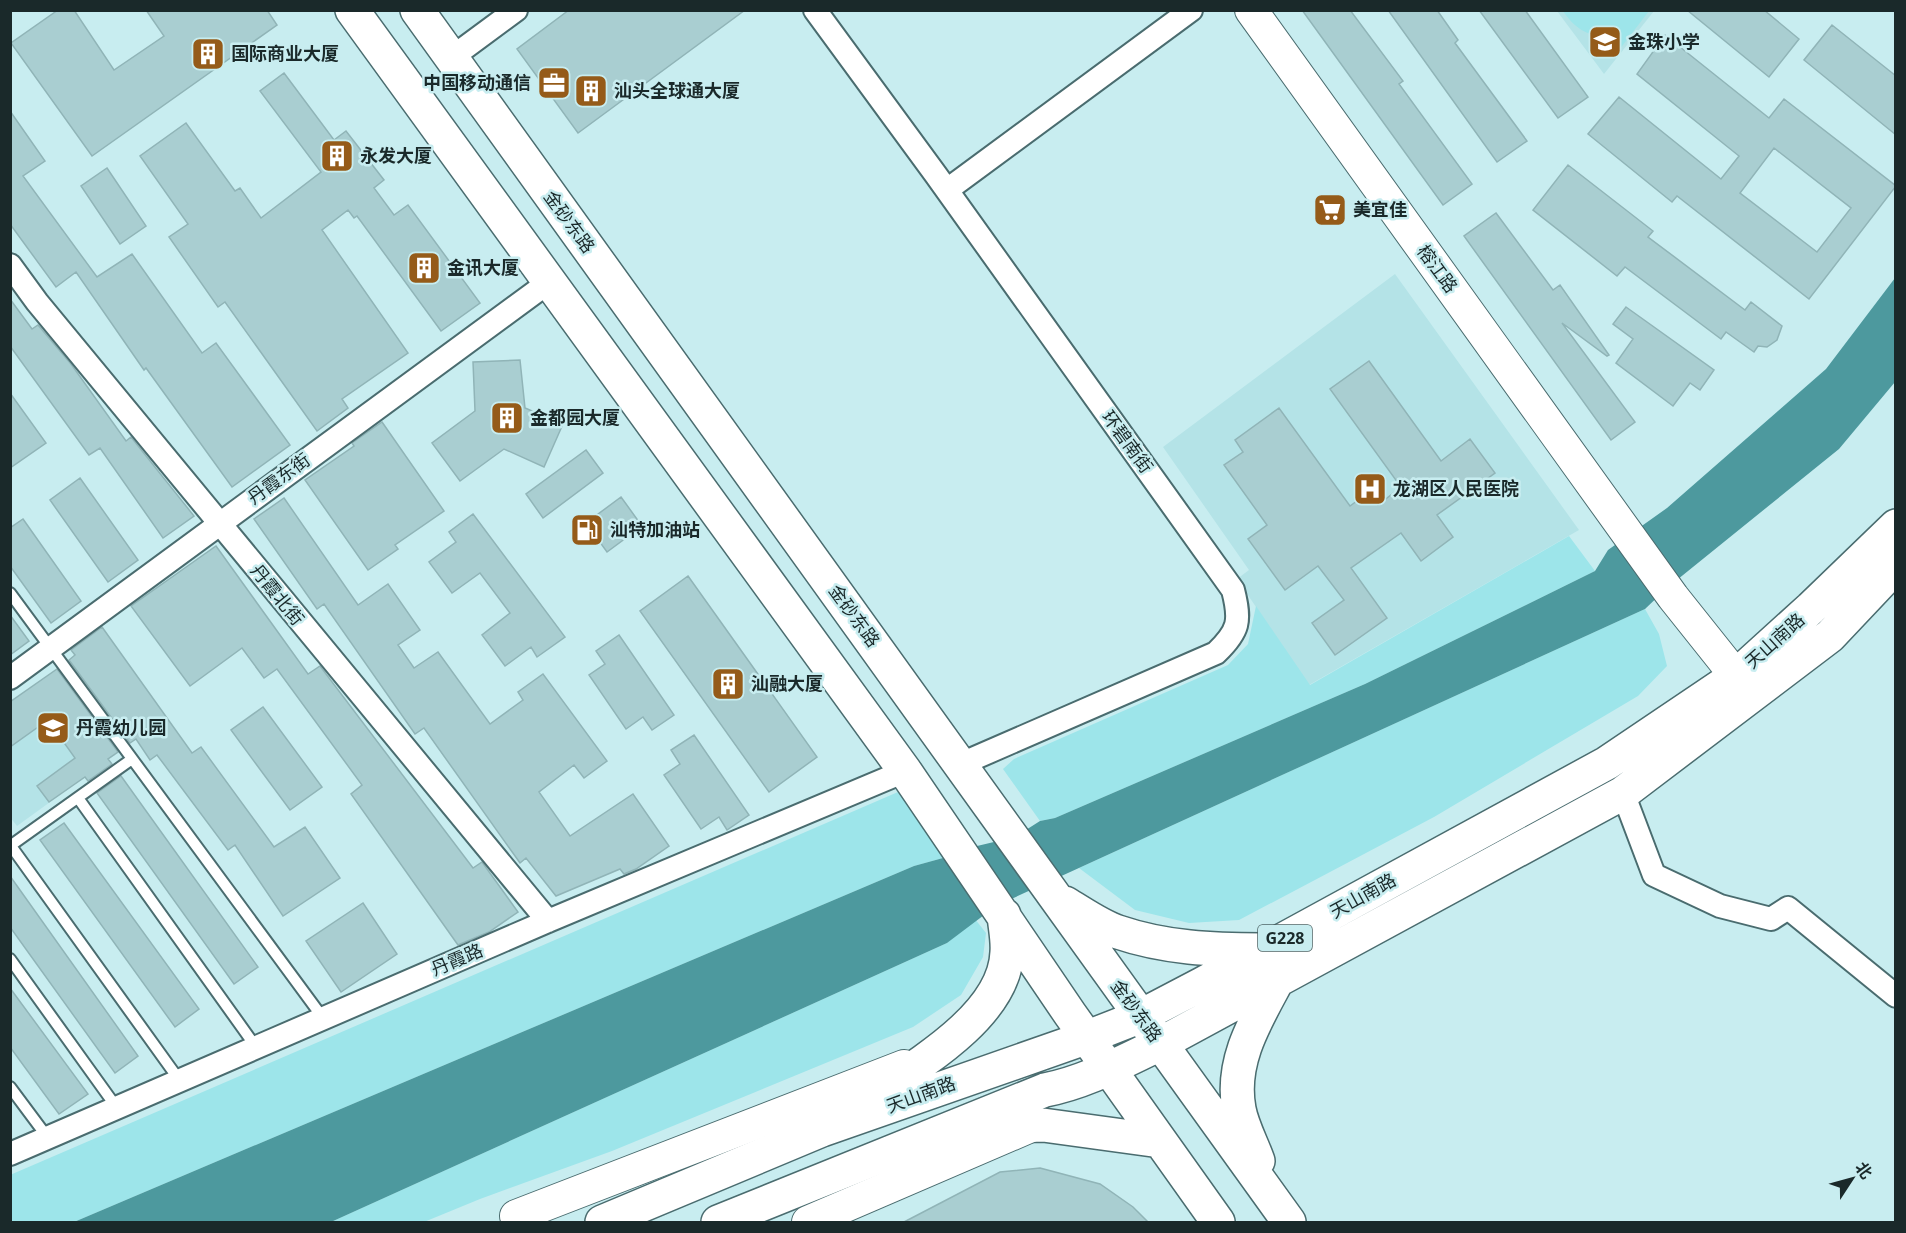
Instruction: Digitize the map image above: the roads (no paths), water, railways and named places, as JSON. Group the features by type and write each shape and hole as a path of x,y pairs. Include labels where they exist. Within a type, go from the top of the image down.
{"main road":[{"path":"352,10 905,771 1108,1069 1218,1222"},
{"name":"金砂东路","path":"417,10 1005,825 1139,1017 1281,1211"},
{"name":"榕江路","path":"1251,10 1673,597 1736,676"},
{"name":"天山南路","path":"602,1222 822,1130 1139,1017 1264,950 1608,763 1736,676 1896,526"},
{"name":"天山南路","path":"718,1222 1045,1090 1075,1084 1108,1069 1160,1044 1623,793 1830,636 1896,566"},
{"path":"1054,895 1116,932 1162,944 1209,950 1264,950"},
{"path":"822,1130 955,1037 982,1012 998,986 1008,954 1004,914"},
{"path":"1278,979 1252,1027 1237,1071 1239,1109 1281,1211"},
{"name":"天山南路","path":"507,1219 926,1057"},
{"path":"955,1126 1031,1126 1160,1141"},
{"path":"808,1222 1031,1126"},
{"name":"天山南路","path":"507,1219 699,1181"}],"street":[{"path":"451,58 516,10"},
{"name":"环碧南街","path":"815,10 947,190 1233,590 1239,615 1232,637 1216,653 961,764"},
{"path":"947,190 1191,10"},
{"name":"丹霞北街","path":"10,265 37,302 218,524 548,921"},
{"name":"丹霞东街","path":"10,678 549,282"},
{"name":"丹霞路","path":"10,1154 548,921 905,771"},
{"path":"1623,793 1654,875 1720,906 1771,919 1788,908 1896,996"}],"lane":[{"path":"10,593 323,1018"},
{"path":"132,759 11,846 180,1081"},
{"path":"78,798 256,1047"},
{"path":"10,958 117,1108"},
{"path":"10,1087 48,1138"}],"place":[{"name":"金珠小学","path":"1605,42"},
{"name":"国际商业大厦","path":"208,54"},
{"name":"中国移动通信","path":"554,83"},
{"name":"汕头全球通大厦","path":"591,91"},
{"name":"永发大厦","path":"337,156"},
{"name":"美宜佳","path":"1330,210"},
{"name":"金讯大厦","path":"424,268"},
{"name":"金都园大厦","path":"507,418"},
{"name":"龙湖区人民医院","path":"1370,489"},
{"name":"汕特加油站","path":"587,530"},
{"name":"汕融大厦","path":"728,684"},
{"name":"丹霞幼儿园","path":"53,728"}]}
